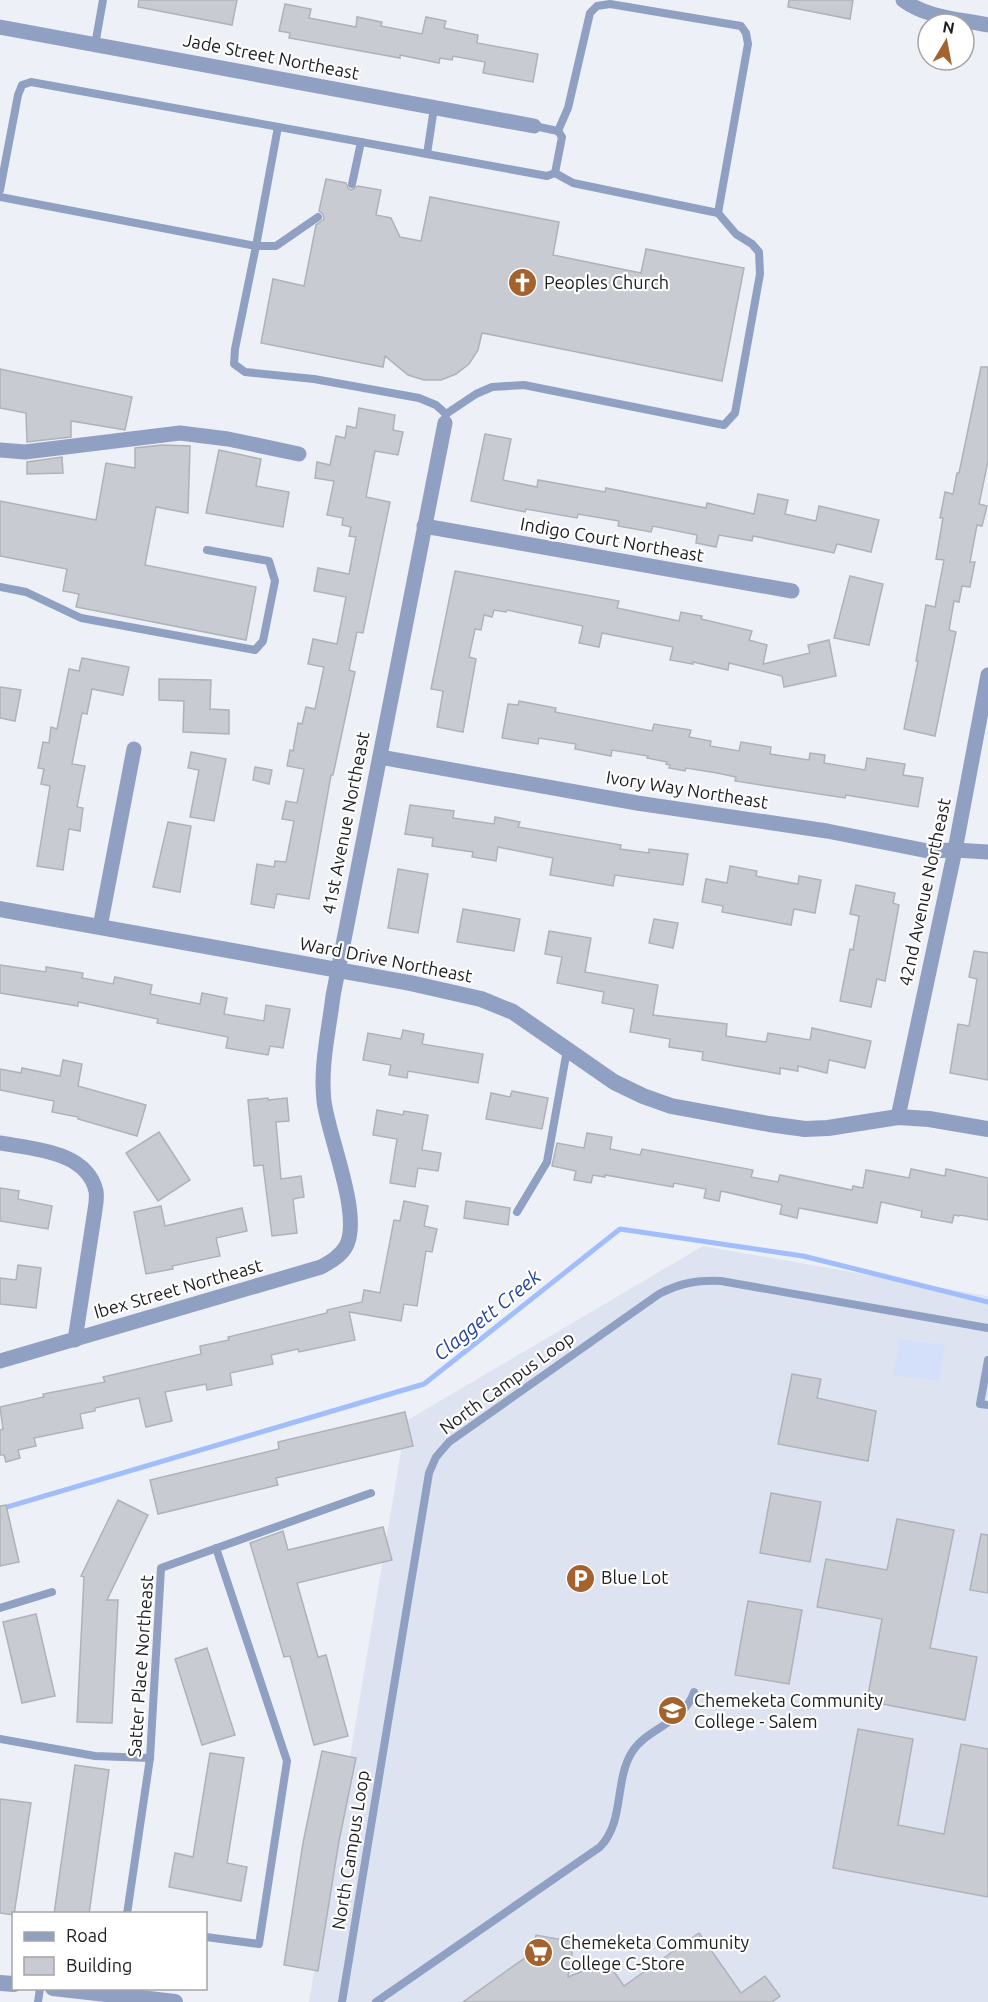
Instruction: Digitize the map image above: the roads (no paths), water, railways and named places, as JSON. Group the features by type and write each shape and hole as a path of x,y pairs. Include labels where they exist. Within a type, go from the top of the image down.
{"street":[{"path":"903,0 914,8 928,13 988,25"},
{"name":"Jade Street Northeast","path":"0,27 534,126"},
{"name":"41st Avenue Northeast","path":"350,1232 351,1214 348,1198 327,1121 324,1099 325,1062 337,970 445,419"},
{"path":"0,450 25,452 180,433 228,439 298,454"},
{"name":"Indigo Court Northeast","path":"424,526 792,591"},
{"name":"42nd Avenue Northeast","path":"898,1117 955,850 988,675"},
{"path":"100,927 134,749"},
{"name":"Ivory Way Northeast","path":"380,757 638,803 827,831 928,850 988,852"},
{"name":"Ward Drive Northeast","path":"0,909 450,991 481,999 513,1012 614,1082 671,1106 805,1129 828,1128 898,1117 929,1119 988,1129"},
{"path":"0,1143 66,1156 92,1178 97,1193 75,1340"},
{"name":"Ibex Street Northeast","path":"0,1361 321,1268 334,1260 346,1247 350,1232"},
{"path":"72,1990 131,1993 175,2002"}],"lane":[{"path":"95,45 103,0"},
{"path":"558,131 568,108 590,13 597,6 610,4 741,26 746,33 747,44 718,213"},
{"path":"0,190 18,95 22,85 31,82 547,176 555,173 573,183 718,213 736,234 752,244 759,252 760,263 760,274 735,413 724,425 524,385 492,387 476,394 445,419 436,405 418,398 314,379 245,372 234,364 235,349 278,127"},
{"path":"427,154 434,108"},
{"path":"534,126 558,131 562,137 555,173"},
{"path":"352,184 361,142"},
{"path":"0,197 256,246 276,246 318,217"},
{"path":"0,587 26,592 81,618 255,650 263,641 276,581 269,561 207,550"},
{"path":"517,1212 547,1162 567,1050"},
{"name":"North Campus Loop","path":"342,2002 429,1473 436,1457 448,1442 659,1294 678,1284 700,1280 721,1281 988,1328"},
{"path":"984,1405 988,1364"},
{"name":"Satter Place Northeast","path":"127,1912 150,1758 161,1568 371,1493"},
{"path":"207,1936 259,1944 287,1761 216,1548"},
{"path":"0,1608 52,1592"},
{"path":"376,2002 600,1847 609,1838 615,1823 624,1769 631,1754 638,1743 680,1714 690,1703 694,1692"},
{"path":"0,1739 95,1756 150,1758"}],"waterway":[{"name":"Claggett Creek","path":"0,1509 424,1384 620,1229 803,1256 988,1302"}],"place":[{"name":"Peoples Church","path":"523,283"},
{"name":"Blue Lot","path":"580,1578"},
{"name":"Chemeketa Community College - Salem","path":"673,1711"},
{"name":"Chemeketa Community College C-Store","path":"539,1953"}]}
